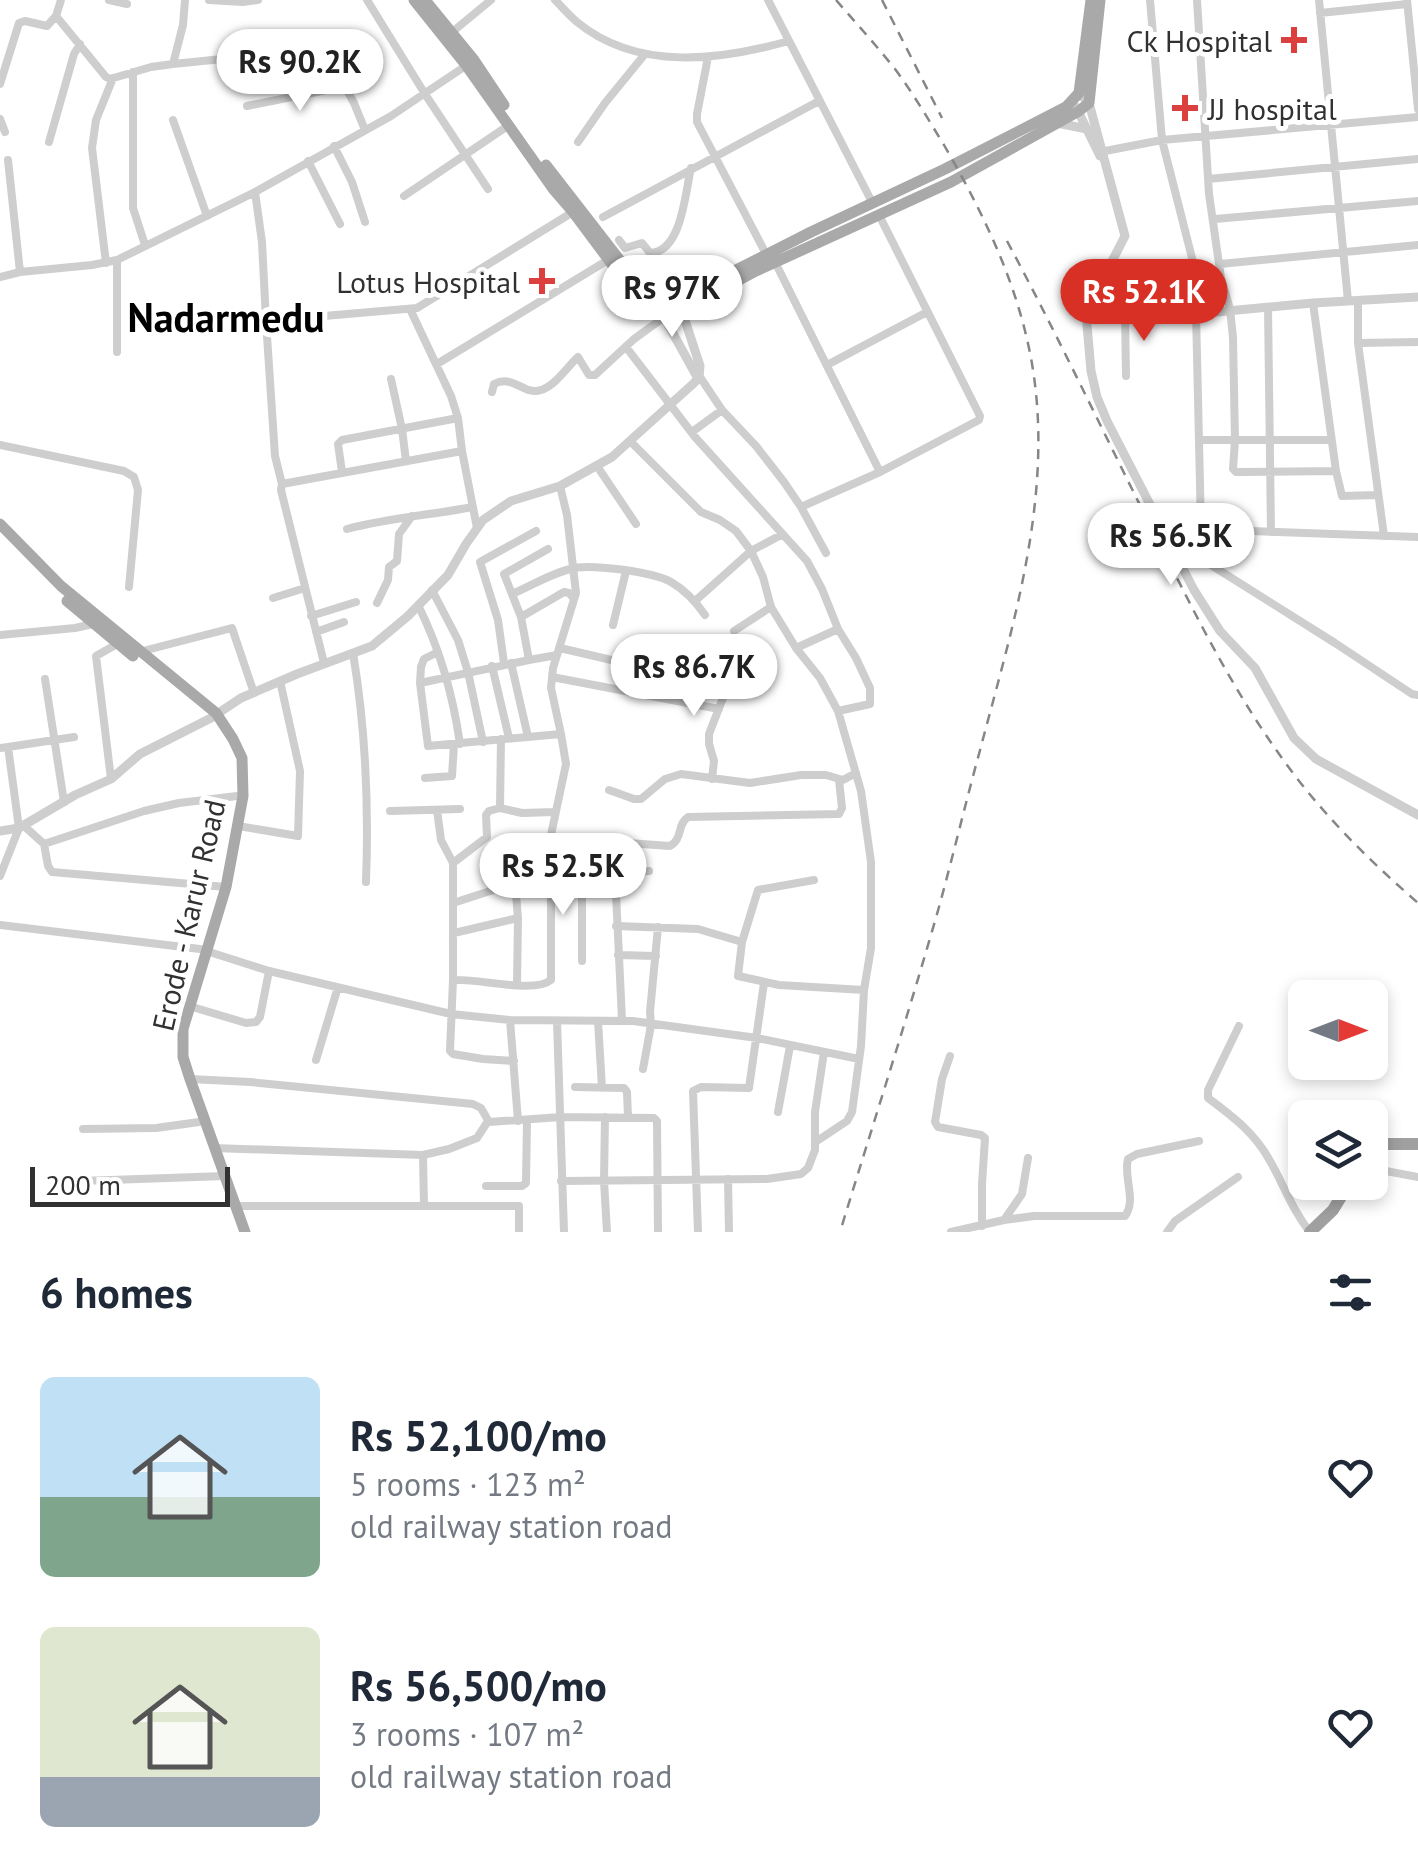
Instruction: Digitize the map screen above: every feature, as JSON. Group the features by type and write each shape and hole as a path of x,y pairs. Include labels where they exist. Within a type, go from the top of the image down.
{"highway":[{"path":"1388,1144 1418,1144"},
{"path":"1310,1232 1339,1200"}],"main road":[{"path":"414,0 470,63 639,284 656,298 680,305"},
{"path":"426,0 554,190 632,291 662,316 770,258 950,182 1057,124 1080,102 1100,0"},
{"path":"1080,102 1091,0"},
{"path":"876,210 945,170 1080,102"},
{"name":"Erode - Karur Road","path":"0,524 61,586 214,716 233,739 242,758 243,796 238,826 182,1045 242,1232"},
{"name":"Erode - Karur Road","path":"0,533 92,624 214,716 236,758 238,779 222,887"},
{"name":"Erode - Karur Road","path":"204,950 182,1004 176,1033 178,1060 242,1232"}],"street":[{"path":"0,84 19,23 47,26 56,16 61,0"},
{"path":"109,0 127,4"},
{"path":"173,64 183,25 184,0"},
{"path":"209,0 258,0"},
{"path":"367,0 488,189"},
{"path":"554,0 579,24 602,38 665,58 708,57 789,42"},
{"path":"768,0 980,412 980,418 880,472 801,507"},
{"path":"1150,0 1162,140 1200,312 1200,528"},
{"path":"1196,0 1208,178 1233,338 1234,471 1336,471"},
{"path":"1318,0 1333,167 1384,536"},
{"path":"451,33 487,2"},
{"path":"1320,13 1407,2 1413,29 1418,109"},
{"path":"56,16 106,77 173,64 242,57"},
{"path":"49,142 80,44"},
{"path":"323,47 346,86 364,130"},
{"path":"578,142 646,54"},
{"path":"708,57 697,122 880,472"},
{"path":"0,277 117,260 256,192 425,94 470,63"},
{"path":"133,72 132,208 145,245"},
{"path":"106,263 92,148 96,120 113,78"},
{"path":"246,106 346,86"},
{"path":"602,217 819,101"},
{"path":"1080,102 1087,129 1100,154"},
{"path":"1080,102 1123,226 1123,242 1089,306 1088,344 1097,397 1206,611 1255,668 1294,738 1316,759 1418,816"},
{"path":"1100,154 1162,140 1418,117"},
{"path":"0,119 4,132"},
{"path":"173,120 208,216"},
{"path":"1057,124 1087,129"},
{"path":"404,196 509,125"},
{"path":"334,146 352,182 365,222"},
{"path":"1208,178 1418,159"},
{"path":"8,160 20,272"},
{"path":"308,161 340,224"},
{"path":"619,240 625,248 642,243 652,254 672,240 691,168"},
{"path":"256,192 274,456 324,663"},
{"path":"1214,219 1418,201"},
{"path":"266,321 416,308 573,212"},
{"path":"1220,264 1418,245"},
{"path":"116,352 117,260"},
{"path":"437,364 608,260"},
{"path":"1088,314 1200,312 1418,297"},
{"path":"656,298 697,377 801,507 826,553"},
{"path":"1313,302 1342,496 1377,495"},
{"path":"0,831 21,826 111,779 140,754 254,692 372,646 448,575 483,520 511,500 560,486 612,458 697,377 698,356 680,305"},
{"path":"1268,308 1271,532"},
{"path":"410,309 458,418 477,528"},
{"path":"827,365 927,312"},
{"path":"1125,313 1126,376"},
{"path":"492,392 494,384 501,380 532,391 542,390 578,357 589,375 594,376 662,316"},
{"path":"1358,343 1418,342"},
{"path":"626,347 692,432 807,561 870,688 870,704 838,711"},
{"path":"390,379 406,461"},
{"path":"692,432 722,410"},
{"path":"342,472 339,442 458,418"},
{"path":"1200,440 1331,440"},
{"path":"630,441 701,512 736,531 751,552 771,607 838,711 856,773 871,862 871,948 850,1116 817,1141"},
{"path":"0,446 134,476 138,490 128,587"},
{"path":"282,484 462,451"},
{"path":"597,466 636,524"},
{"path":"453,980 544,985 551,980 551,849 566,764 551,688 576,593 560,486"},
{"path":"347,529 385,519 472,507"},
{"path":"377,603 388,580 389,567 396,561 399,534 412,516"},
{"path":"1162,528 1418,537"},
{"path":"528,737 480,562 536,531"},
{"path":"695,601 751,552 782,536"},
{"path":"1173,548 1184,548 1418,695"},
{"path":"529,660 520,616 504,574 548,549"},
{"path":"512,594 573,567 614,568 666,579 695,601 706,615"},
{"path":"613,625 626,571"},
{"path":"273,598 305,588"},
{"path":"432,590 458,640 483,742"},
{"path":"520,616 564,592 574,598"},
{"path":"311,616 356,602"},
{"path":"418,605 433,635 452,693 457,744 452,776 425,778"},
{"path":"734,631 771,607"},
{"path":"316,632 344,622"},
{"path":"0,635 92,624"},
{"path":"139,652 232,628 254,692"},
{"path":"796,648 838,628"},
{"path":"111,779 96,656 117,644"},
{"path":"438,652 424,659 421,667 428,746 560,734"},
{"path":"420,684 558,652 701,680"},
{"path":"353,653 368,777 366,882"},
{"path":"492,666 505,738 500,808"},
{"path":"712,779 714,761 709,734 734,672"},
{"path":"552,677 718,709"},
{"path":"45,678 64,802"},
{"path":"238,826 298,836 300,771 280,682"},
{"path":"0,876 21,826 4,748 74,737"},
{"path":"839,780 856,773"},
{"path":"609,790 634,800 649,794 671,776 681,774 750,783 819,774 839,780"},
{"path":"551,849 628,843 670,846 678,839 682,820 690,816 839,814 839,780"},
{"path":"44,844 144,811 236,796"},
{"path":"453,863 484,841 487,812 500,808 555,812"},
{"path":"390,811 460,809"},
{"path":"437,810 441,840 453,863 450,1049 452,1053 483,1059 514,1061"},
{"path":"21,826 44,844 52,872 222,887"},
{"path":"615,872 622,1020"},
{"path":"453,903 514,882 550,876 649,872"},
{"path":"582,875 582,962"},
{"path":"814,880 758,890 742,942 738,976 764,983 864,990"},
{"path":"514,882 517,984"},
{"path":"454,934 518,918"},
{"path":"0,925 204,950 269,971 451,1014 510,1020 622,1020 757,1038 859,1060"},
{"path":"616,926 698,929 742,942"},
{"path":"643,1069 652,1025 658,927"},
{"path":"618,955 656,956"},
{"path":"189,1006 246,1023 256,1022 269,971"},
{"path":"698,1232 693,1091 700,1087 748,1089 764,983"},
{"path":"316,1060 338,988"},
{"path":"486,1186 524,1185 522,1120 510,1020"},
{"path":"557,1021 564,1232"},
{"path":"598,1021 602,1088"},
{"path":"1239,1026 1208,1090 1208,1098 1245,1126 1271,1161 1288,1200 1310,1232"},
{"path":"778,1112 790,1046"},
{"path":"562,1181 802,1174 817,1141 815,1112 824,1052"},
{"path":"950,1056 935,1122 938,1127 985,1138 982,1226"},
{"path":"190,1079 473,1104 481,1108 488,1121"},
{"path":"575,1087 626,1089 628,1117"},
{"path":"488,1121 561,1117 657,1121 658,1232"},
{"path":"605,1117 608,1232"},
{"path":"214,1148 423,1155 477,1138 488,1121"},
{"path":"83,1130 156,1128 199,1122"},
{"path":"951,1232 1004,1220 1054,1215 1125,1216 1131,1205 1128,1159 1199,1141"},
{"path":"423,1155 424,1206"},
{"path":"1004,1220 1022,1194 1028,1158"},
{"path":"1388,1172 1418,1178"},
{"path":"81,1182 222,1176"},
{"path":"1167,1232 1175,1221 1238,1177"},
{"path":"728,1179 730,1232"},
{"path":"235,1206 519,1206 518,1232"}],"railway":[{"path":"836,0 914,97 958,170 996,246 1016,298 1030,353 1038,455 1027,556 1005,656 939,907 840,1232"},
{"path":"882,0 942,118"},
{"path":"1007,241 1198,619 1255,718 1332,820 1418,903"}],"place":[{"name":"Ck Hospital","path":"1294,40"},
{"name":"JJ hospital","path":"1185,108"},
{"name":"Lotus Hospital","path":"542,281"}],"district":[{"name":"Nadarmedu","path":"226,317"}]}
